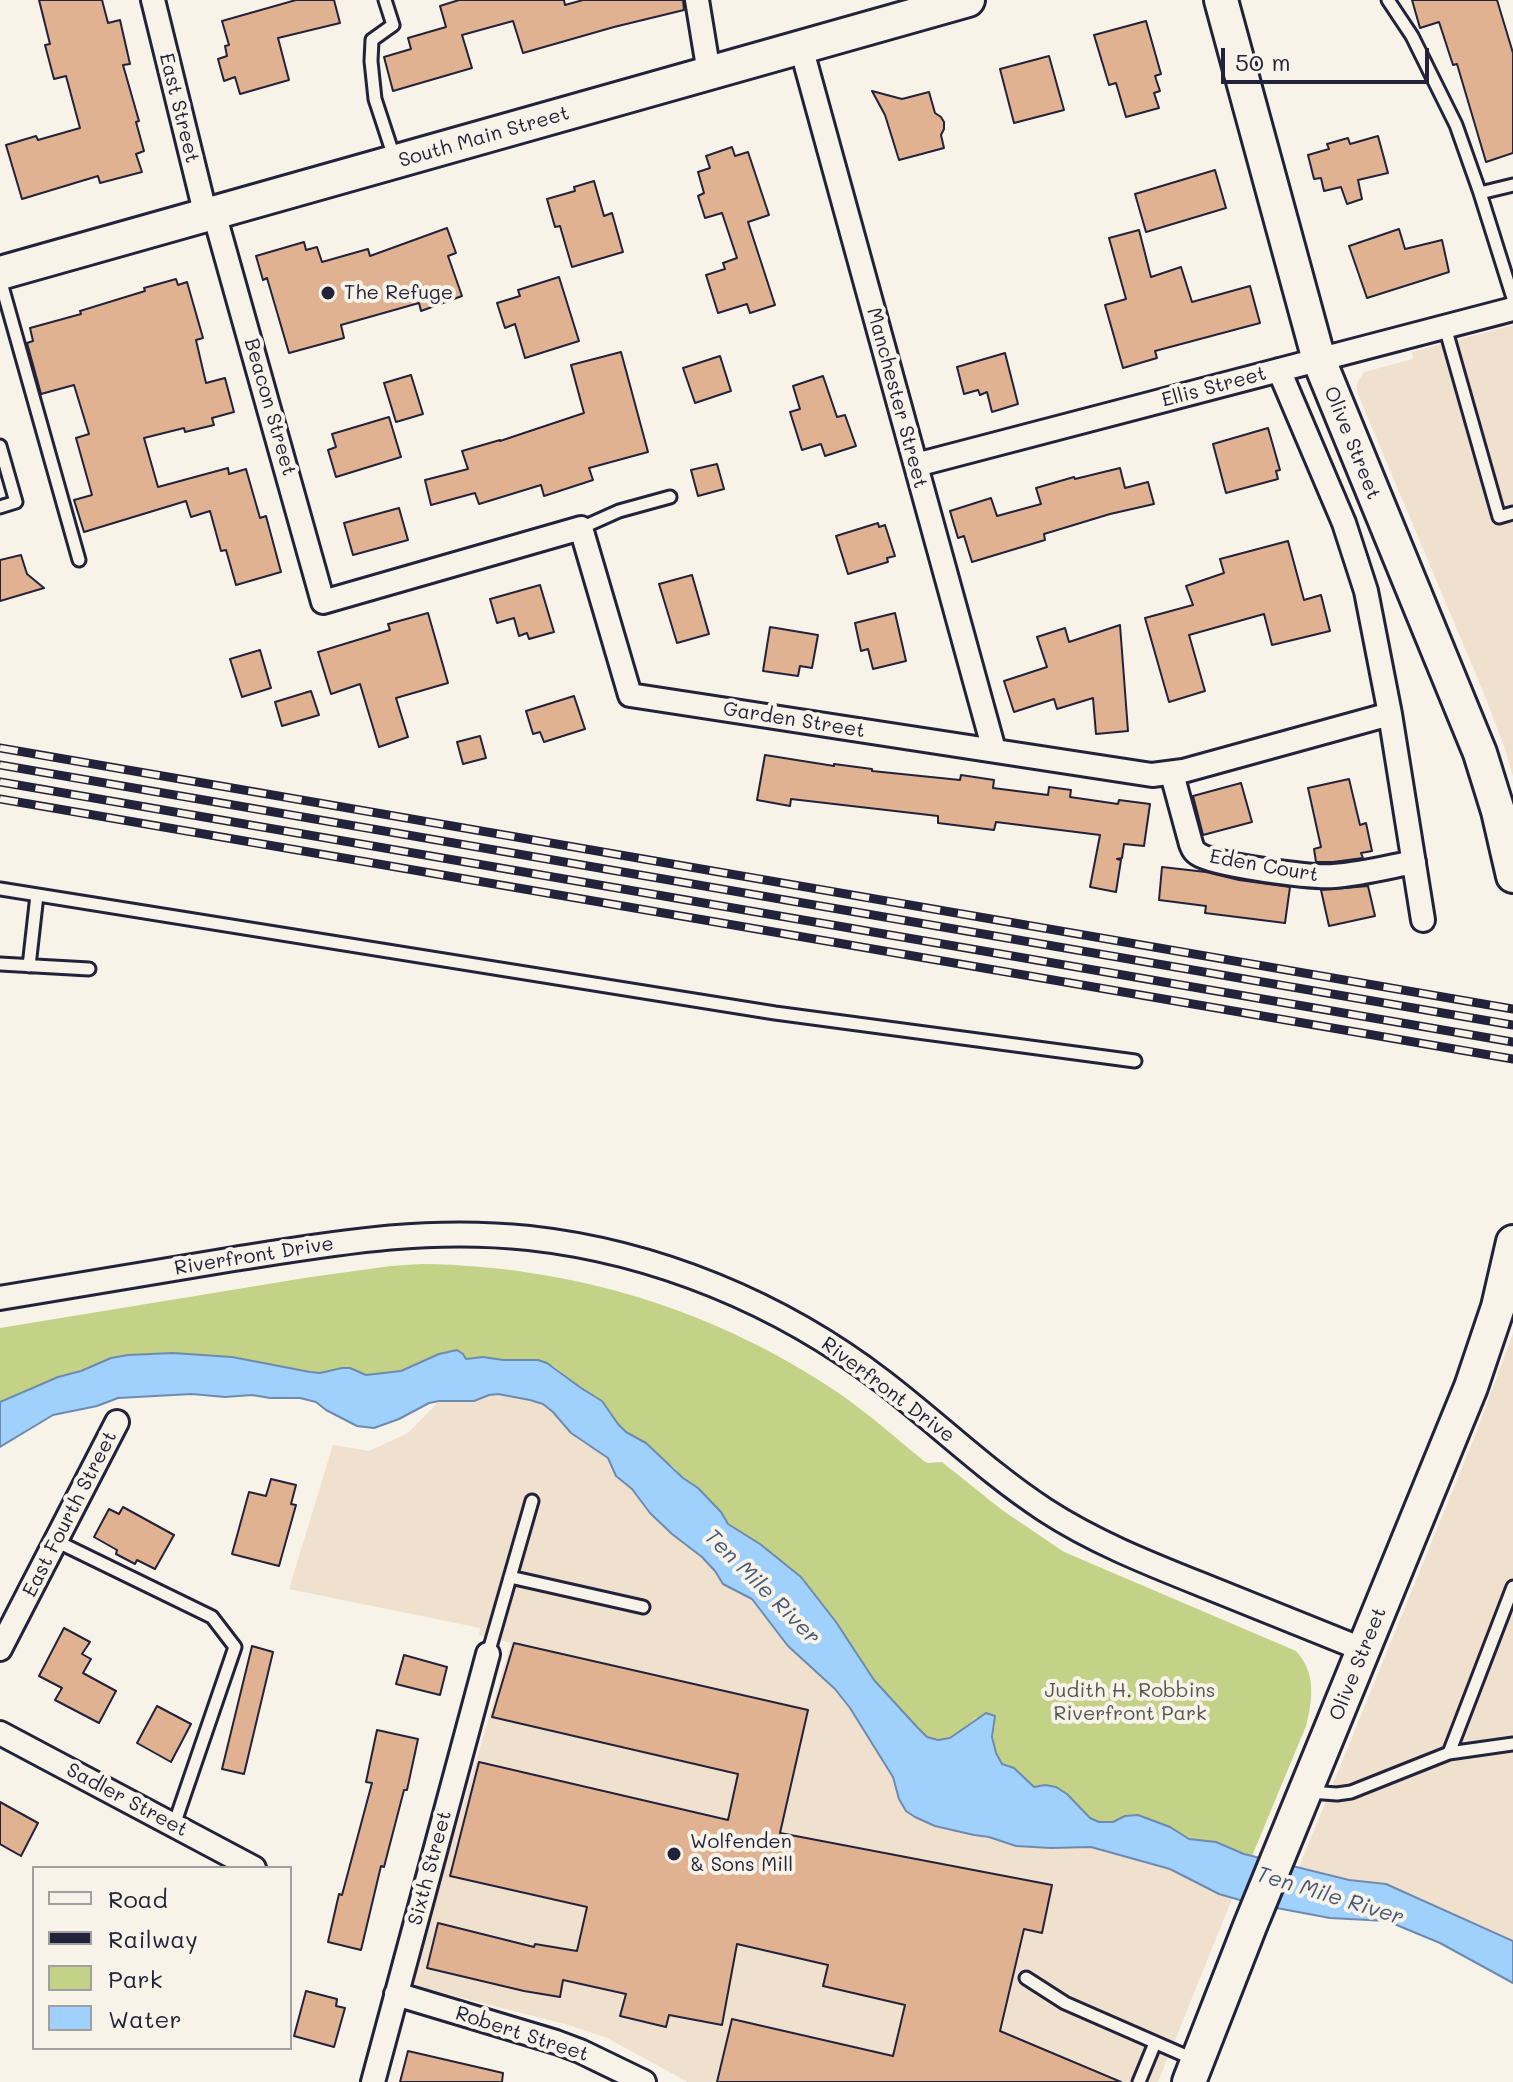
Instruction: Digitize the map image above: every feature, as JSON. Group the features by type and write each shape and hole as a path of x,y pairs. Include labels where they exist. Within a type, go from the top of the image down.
{"main road":[{"name":"South Main Street","path":"0,276 968,0"},
{"name":"Olive Street","path":"1221,0 1319,360 1480,753 1513,876"},
{"name":"Olive Street","path":"1193,2072 1476,1372 1498,1307 1513,1242"}],"street":[{"name":"East Street","path":"153,0 210,214"},
{"path":"697,0 709,73"},
{"name":"Manchester Street","path":"801,47 994,750"},
{"name":"Beacon Street","path":"210,214 323,602 581,528"},
{"name":"Ellis Street","path":"916,465 1513,309"},
{"name":"Olive Street","path":"1279,370 1353,548 1366,591 1390,714 1423,920"},
{"name":"Garden Street","path":"581,528 630,695 1152,775 1172,774 1390,714"},
{"name":"Eden Court","path":"1172,774 1191,844 1205,858 1321,877 1414,862"},
{"name":"Riverfront Drive","path":"0,1298 402,1235 446,1233 510,1236 622,1255 708,1282 818,1337 880,1380 1027,1497 1092,1537 1167,1571 1364,1650"},
{"name":"East Fourth Street","path":"0,1649 117,1422"},
{"name":"Sixth Street","path":"373,2082 488,1654"},
{"name":"Sadler Street","path":"0,1733 250,1866"},
{"name":"Robert Street","path":"396,1994 556,2042 644,2082"}],"lane":[{"path":"385,0 393,25 372,40 371,61 375,99 396,162"},
{"path":"1388,0 1412,36 1456,125 1513,298"},
{"path":"1480,193 1513,185"},
{"path":"0,276 79,560"},
{"path":"1445,327 1499,517 1513,513"},
{"path":"0,446 16,502 0,507"},
{"path":"581,528 619,511 670,497"},
{"path":"0,889 775,1013 1135,1061"},
{"path":"29,966 37,895"},
{"path":"0,964 89,969"},
{"path":"488,1654 532,1501"},
{"path":"56,1541 212,1617 235,1647 174,1825"},
{"path":"510,1577 643,1607"},
{"path":"1449,1753 1513,1587"},
{"path":"1306,1791 1351,1792 1449,1753 1513,1744"},
{"path":"1026,1978 1065,2003 1155,2043 1193,2072"},
{"path":"1139,2082 1155,2043"}],"shaded area":[{"path":"1513,325 1513,776 1483,691 1357,392 1357,383 1364,372 1413,359 1412,352"},
{"path":"1513,1333 1513,1941 1386,1884 1349,1880 1299,1867 1475,1436"},
{"path":"498,1394 543,1404 553,1412 584,1444 608,1458 616,1476 632,1489 672,1534 702,1557 723,1584 752,1599 788,1646 835,1689 850,1708 893,1777 899,1799 954,1830 1002,1842 1091,1847 1170,1869 1232,1899 1158,2082 688,2082 607,2038 414,1984 416,1964 511,1643 479,1635 480,1628 289,1589 333,1445 369,1451 408,1433 439,1401 474,1401"}],"green space":[{"name":"Judith H. Robbins Riverfront Park","path":"422,1264 534,1273 589,1284 642,1298 746,1339 843,1396 924,1461 942,1462 1002,1510 1064,1552 1296,1651 1310,1677 1311,1696 1306,1726 1252,1856 1216,1842 1189,1839 1154,1820 1125,1816 1113,1822 1099,1822 1090,1818 1045,1785 1034,1787 1014,1768 1002,1764 994,1745 995,1724 976,1718 950,1738 938,1740 928,1737 874,1681 836,1622 801,1577 760,1544 728,1524 698,1488 626,1432 602,1401 555,1367 539,1360 465,1359 448,1351 401,1371 366,1375 350,1368 320,1373 231,1357 173,1353 129,1355 58,1377 0,1402 0,1328 311,1277"}],"water":[{"name":"Ten Mile River","path":"457,1350 466,1359 483,1357 547,1363 602,1401 626,1432 646,1443 698,1488 728,1524 760,1544 801,1577 836,1622 874,1680 927,1737 938,1740 950,1738 986,1713 995,1716 992,1737 1002,1764 1014,1768 1034,1787 1056,1787 1090,1818 1113,1822 1125,1816 1138,1815 1170,1827 1189,1839 1216,1842 1244,1854 1349,1880 1386,1884 1513,1941 1513,1983 1440,1943 1387,1921 1330,1918 1250,1903 1219,1894 1170,1869 1091,1847 1016,1846 935,1826 915,1817 906,1811 893,1777 835,1689 788,1646 752,1599 723,1584 702,1557 650,1513 632,1489 616,1476 608,1458 571,1433 543,1404 498,1394 474,1401 439,1401 374,1428 357,1426 316,1402 300,1398 192,1394 118,1398 97,1406 53,1415 0,1447 0,1402 111,1358 173,1353 232,1357 320,1373 350,1368 366,1375 401,1371 439,1354"}],"building":[{"path":"39,0 102,0 108,23 120,20 130,64 123,65 144,151 136,154 142,172 100,183 98,176 22,199 6,145 80,128 66,76 54,79 45,45 50,44"},
{"path":"296,0 334,0 340,23 278,38 289,80 240,94 235,77 224,81 218,59 227,56 225,46 229,45 222,21"},
{"path":"459,0 564,0 565,5 583,0 683,0 684,10 523,53 513,21 462,35 472,68 393,91 384,57 411,49 408,38 446,27 440,6"},
{"path":"1412,0 1497,0 1513,53 1513,153 1486,162 1457,64 1453,65 1439,22 1420,28"},
{"path":"1146,21 1161,74 1155,76 1160,91 1154,93 1159,108 1126,117 1116,83 1109,85 1094,35"},
{"path":"1049,56 1064,110 1014,123 1000,69"},
{"path":"872,91 902,99 929,92 935,113 944,122 941,135 944,148 899,160 885,115"},
{"path":"1378,136 1388,173 1358,180 1362,199 1347,204 1341,187 1324,191 1321,178 1314,179 1308,155 1329,149 1327,144 1348,138 1350,144"},
{"path":"732,147 735,156 748,152 769,215 748,222 775,305 750,313 747,304 718,313 706,275 725,269 723,263 737,258 722,213 705,218 698,196 704,193 698,172 710,168 706,156"},
{"path":"1215,170 1226,208 1146,232 1135,194"},
{"path":"594,181 604,216 612,213 623,252 572,267 560,226 555,227 547,199 575,191 574,187"},
{"name":"The Refuge","path":"447,228 456,253 448,256 462,296 421,311 419,303 341,325 344,338 289,353 267,278 263,280 256,256 304,242 306,250 317,247 322,262 368,249 370,256"},
{"path":"1399,229 1405,249 1442,240 1449,272 1367,298 1349,246"},
{"path":"1139,230 1151,277 1181,267 1192,302 1250,286 1260,323 1155,351 1157,358 1123,368 1105,305 1126,299 1109,238"},
{"path":"559,277 579,341 525,358 515,324 505,328 497,303 520,296 518,290"},
{"path":"176,279 178,285 187,282 203,338 196,340 206,383 225,378 234,412 212,418 214,425 185,432 184,428 144,438 158,487 228,468 229,474 246,469 260,518 266,516 281,572 236,585 226,550 221,551 210,511 191,517 186,501 84,532 74,500 92,495 76,438 89,434 74,385 41,394 27,343 33,341 30,328 81,314 80,311"},
{"path":"621,352 648,452 589,468 593,480 544,496 541,485 479,504 475,493 431,505 425,480 468,469 462,451 584,413 571,365"},
{"path":"1005,353 1018,404 992,412 987,392 980,395 978,390 964,394 957,367"},
{"path":"720,356 731,391 695,403 683,368"},
{"path":"411,375 423,414 396,422 384,383"},
{"path":"823,376 837,417 845,415 856,446 825,456 821,444 802,450 790,412 800,409 793,386"},
{"path":"389,417 401,457 336,477 328,450 336,447 332,434"},
{"path":"1268,428 1280,470 1276,471 1278,479 1226,493 1213,444"},
{"path":"717,464 724,489 698,496 691,470"},
{"path":"1120,468 1125,488 1148,482 1154,504 1044,534 1045,540 972,562 964,536 958,538 950,511 991,498 997,516 1041,504 1036,488"},
{"path":"399,508 408,540 353,555 344,523"},
{"path":"878,523 879,527 885,525 895,556 887,558 888,562 848,574 836,536"},
{"path":"1288,541 1304,600 1321,595 1330,631 1272,645 1264,614 1189,635 1205,691 1169,702 1145,618 1193,605 1186,586 1224,573 1220,559"},
{"path":"21,555 27,574 44,588 0,601 0,560"},
{"path":"692,575 709,634 677,643 659,584"},
{"path":"540,585 554,632 529,639 527,633 519,636 514,618 497,623 490,599"},
{"path":"428,613 448,683 396,698 408,737 379,747 360,684 331,694 318,652 390,630 388,624"},
{"path":"895,613 906,661 873,669 868,649 861,651 855,623"},
{"path":"1120,625 1128,731 1096,734 1093,698 1057,709 1054,699 1014,712 1004,681 1047,667 1037,637 1065,628 1069,642"},
{"path":"770,627 818,635 812,668 800,666 798,676 763,671"},
{"path":"260,650 271,688 242,697 230,659"},
{"path":"311,691 319,715 282,726 275,702"},
{"path":"574,696 585,729 544,742 540,732 533,734 526,711"},
{"path":"480,736 486,758 463,764 457,742"},
{"path":"765,755 960,780 961,775 994,780 993,788 1048,795 1049,787 1071,790 1070,797 1118,804 1119,800 1150,804 1144,846 1124,844 1122,858 1117,859 1121,860 1116,892 1090,887 1100,835 996,822 994,830 938,823 938,816 791,799 790,806 757,800"},
{"path":"1349,779 1360,825 1366,823 1372,851 1361,853 1363,858 1316,862 1314,849 1321,847 1308,788"},
{"path":"1241,783 1252,822 1203,835 1193,796"},
{"path":"1162,867 1290,887 1285,923 1205,913 1206,906 1159,900"},
{"path":"1368,886 1375,916 1329,926 1321,890"},
{"path":"271,1479 296,1485 291,1504 296,1505 279,1566 232,1554 249,1492 266,1496"},
{"path":"123,1507 174,1535 155,1569 137,1560 135,1564 94,1537 109,1509 119,1514"},
{"path":"64,1628 90,1642 82,1654 91,1659 83,1673 116,1691 99,1723 55,1700 62,1688 39,1676"},
{"name":"Wolfenden & Sons Mill","path":"514,1643 808,1710 780,1833 1052,1885 1042,1933 1024,1929 1000,2031 1121,2082 717,2082 732,2019 893,2056 905,2005 823,1986 828,1965 737,1944 722,2025 669,2015 666,2027 620,2016 626,1994 563,1980 560,1997 427,1968 438,1923 534,1947 535,1944 577,1951 587,1907 450,1876 479,1762 728,1820 738,1774 492,1717"},
{"path":"252,1646 273,1652 244,1774 222,1769"},
{"path":"404,1655 447,1667 440,1695 396,1684"},
{"path":"157,1706 191,1724 171,1762 137,1743"},
{"path":"377,1730 418,1739 407,1790 404,1790 384,1867 381,1866 361,1950 328,1942 372,1783 366,1782"},
{"path":"0,1802 38,1823 21,1856 0,1844"},
{"path":"306,1991 337,1999 336,2006 345,2008 334,2047 294,2036"},
{"path":"408,2051 503,2073 502,2082 400,2082"}],"railway":[{"path":"0,748 1513,1009"},
{"path":"0,765 1513,1025"},
{"path":"0,782 1513,1042"},
{"path":"0,799 1513,1059"}],"place":[{"name":"The Refuge","path":"328,293"},
{"name":"Wolfenden & Sons Mill","path":"674,1854"}]}
